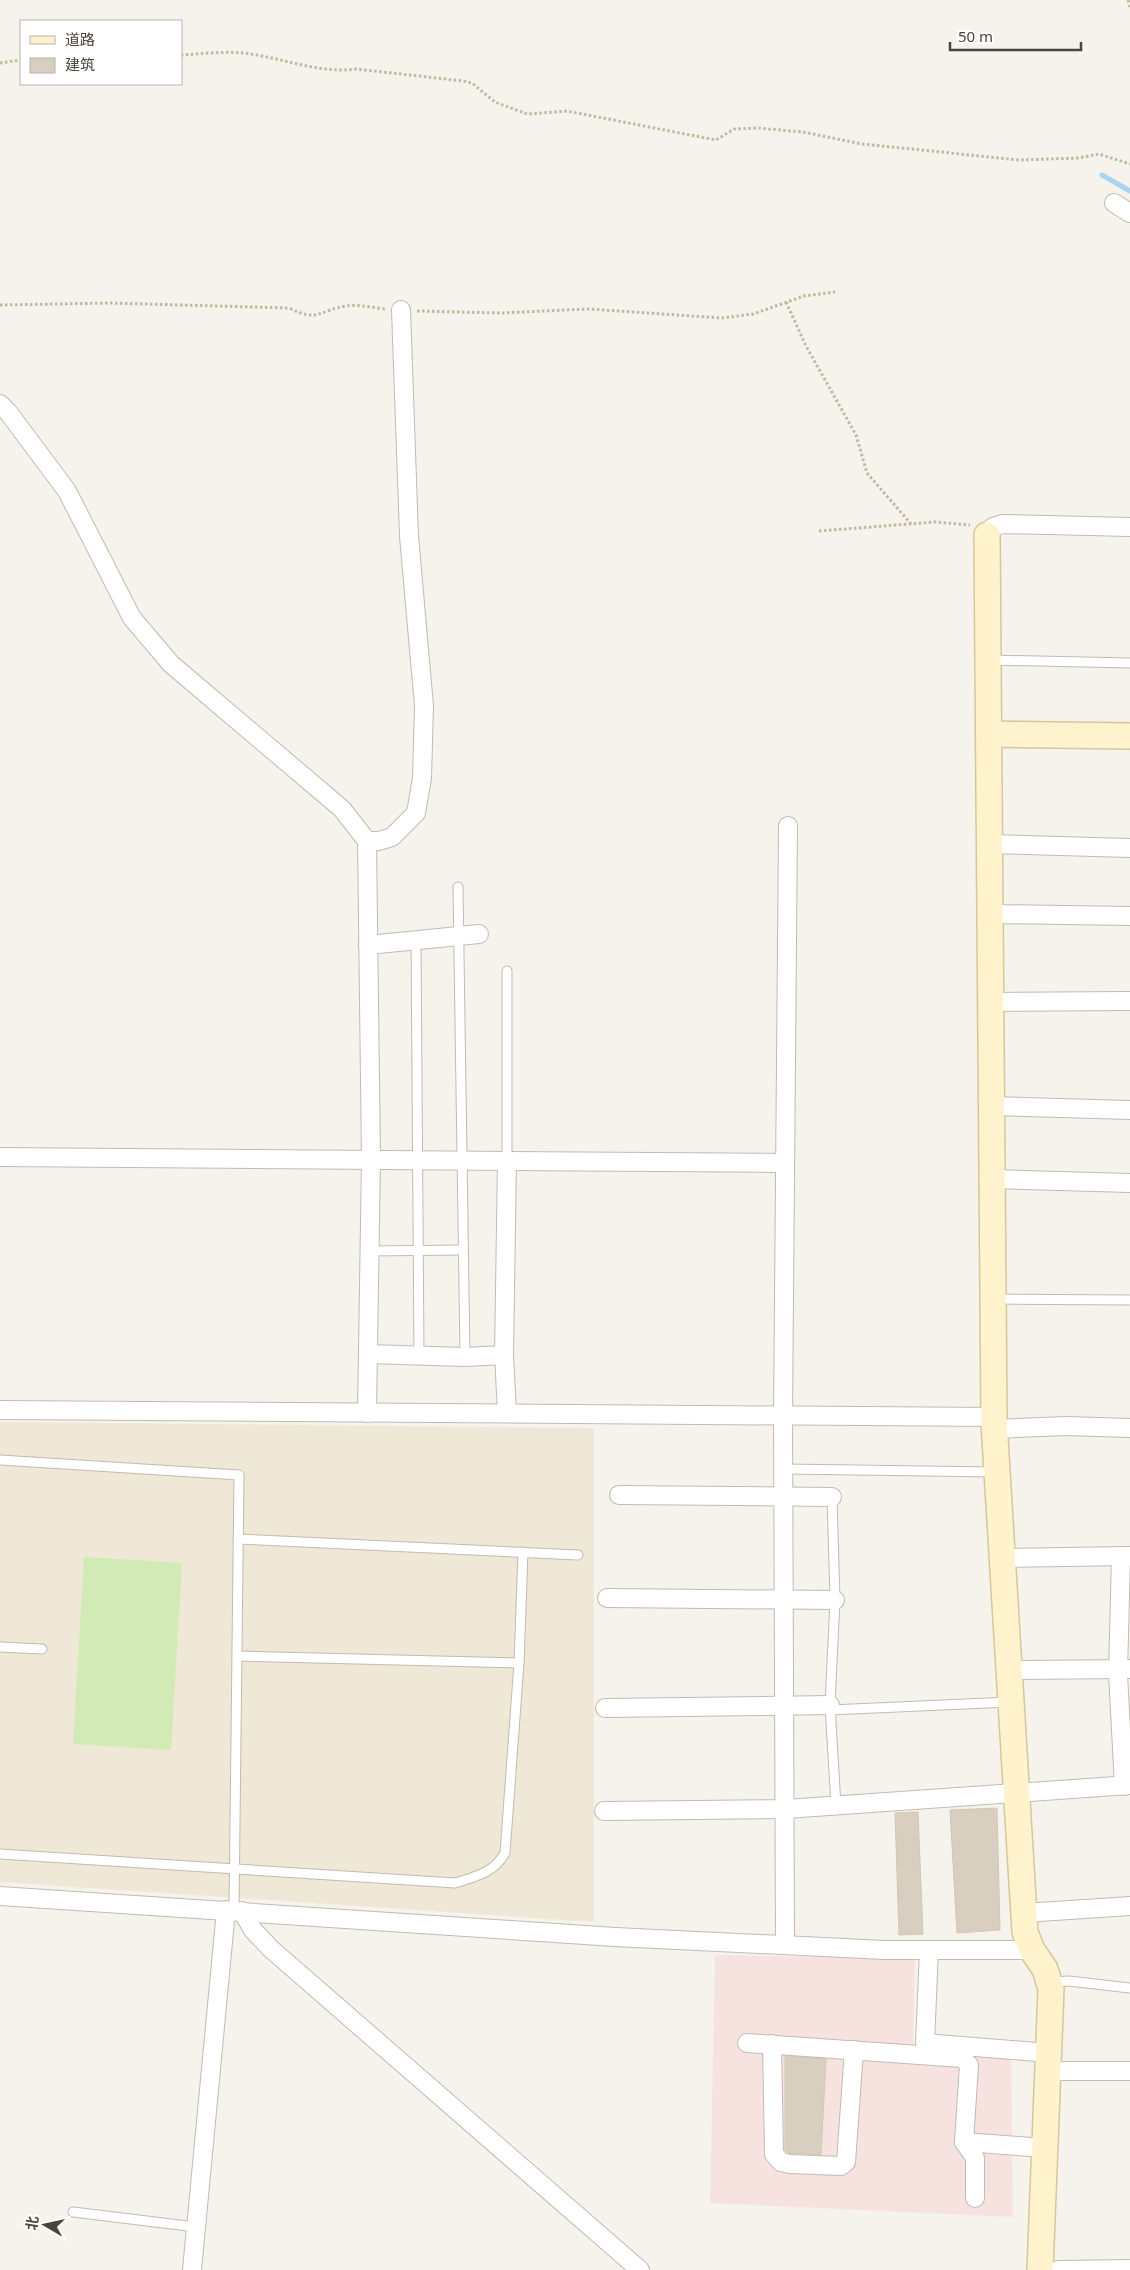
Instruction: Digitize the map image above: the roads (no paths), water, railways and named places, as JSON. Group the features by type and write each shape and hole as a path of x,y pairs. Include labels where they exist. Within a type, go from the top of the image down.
{"street":[{"path":"1114,203 1130,213"},
{"path":"367,840 379,841 392,837 416,813 422,778 424,706 409,536 401,310"},
{"path":"0,404 67,491 132,618 171,664 342,809 367,840 371,1159 367,1413"},
{"path":"1040,2270 1051,1989 1045,1969 1032,1950 1025,1932 994,1423 987,536 993,527 1002,524 1130,527"},
{"path":"989,734 1130,736"},
{"path":"785,1945 786,1705 783,1416 788,826"},
{"path":"990,844 1130,848"},
{"path":"990,914 1130,916"},
{"path":"368,945 479,934"},
{"path":"991,1002 1130,1001"},
{"path":"992,1106 1130,1110"},
{"path":"0,1157 785,1163"},
{"path":"507,1160 504,1355 507,1413"},
{"path":"992,1179 1130,1183"},
{"path":"368,1354 465,1357 504,1355"},
{"path":"0,1410 783,1416 1130,1428"},
{"path":"619,1495 832,1497"},
{"path":"604,1811 786,1809 1127,1786 1124,1668 1126,1556 1002,1558"},
{"path":"607,1598 835,1600"},
{"path":"1009,1670 1124,1668"},
{"path":"606,1708 786,1705 830,1708"},
{"path":"0,1896 615,1937 929,1950 1032,1950"},
{"path":"1024,1912 1130,1906"},
{"path":"192,2270 234,1911"},
{"path":"234,1911 271,1949 640,2270"},
{"path":"929,1950 925,2042 1048,2062 1130,2071"},
{"path":"747,2042 962,2058 969,2065 964,2142 975,2158 974,2198"},
{"path":"772,2044 774,2154 781,2162 790,2164 841,2166 846,2162 854,2050"},
{"path":"964,2142 1045,2148"},
{"path":"1058,2270 1130,2269"}],"lane":[{"path":"988,660 1130,664"},
{"path":"458,887 465,1357"},
{"path":"416,940 419,1356"},
{"path":"507,971 507,1160"},
{"path":"369,1251 463,1250"},
{"path":"993,1299 1130,1300"},
{"path":"0,1460 239,1475 234,1911"},
{"path":"784,1469 997,1472"},
{"path":"832,1497 835,1600 830,1708 836,1806"},
{"path":"238,1539 578,1555"},
{"path":"0,1854 456,1883 479,1876 500,1863 505,1853 519,1664 523,1552"},
{"path":"0,1647 42,1649"},
{"path":"237,1656 519,1664"},
{"path":"830,1708 1011,1702"},
{"path":"1049,1982 1068,1981 1130,1988"},
{"path":"73,2212 196,2227"}],"waterway":[{"path":"1102,175 1130,191"}]}
